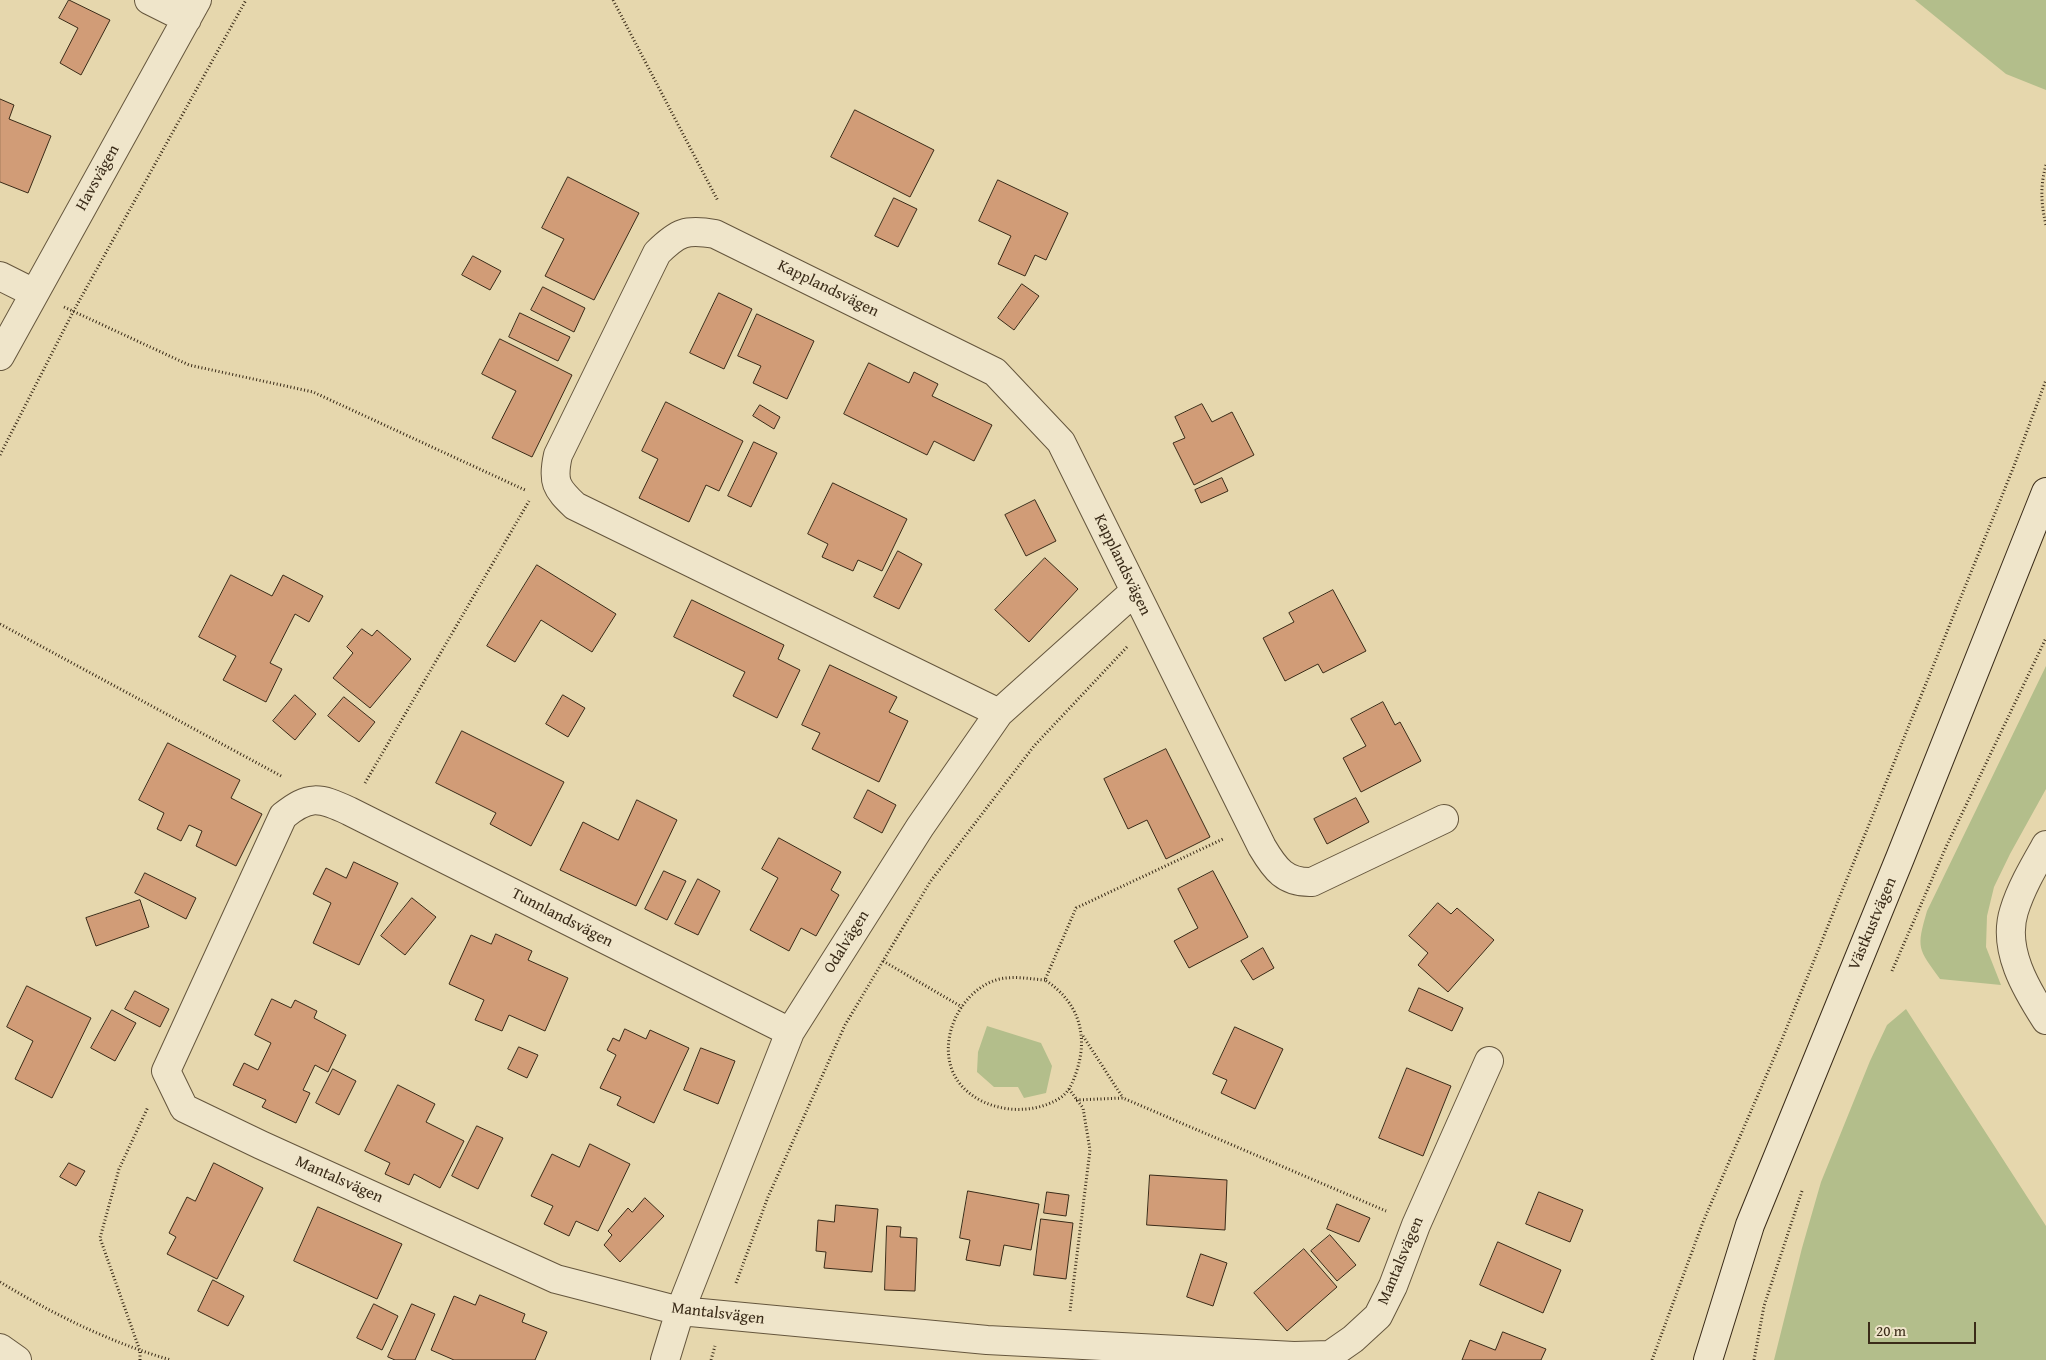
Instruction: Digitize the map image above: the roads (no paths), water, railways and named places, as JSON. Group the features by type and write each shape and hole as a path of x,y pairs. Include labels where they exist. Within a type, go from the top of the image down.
{"street":[{"path":"149,0 192,9"},
{"name":"Havsvägen","path":"0,356 192,9"},
{"name":"Kapplandsvägen","path":"999,713 576,506 559,490 554,473 558,455 657,253 674,236 692,230 715,234 730,240 995,372 1061,442 1251,827 1271,863 1284,876 1299,883 1312,882 1444,819"},
{"path":"0,276 34,293"},
{"name":"Västkustvägen","path":"1708,1360 1750,1225 1900,858 2046,492"},
{"name":"Odalvägen","path":"666,1360 680,1311 790,1032 920,827 999,713 1135,591"},
{"name":"Tunnlandsvägen","path":"166,1071 283,816 298,804 314,799 341,808 790,1032"},
{"path":"2046,845 2030,874 2013,913 2012,945 2018,971 2046,1020"},
{"name":"Mantalsvägen","path":"166,1071 184,1108 262,1145 556,1279 680,1311 723,1317 987,1340 1294,1356 1330,1355 1353,1339 1378,1316 1394,1286 1416,1224 1489,1061"},
{"path":"0,1348 17,1360"}]}
